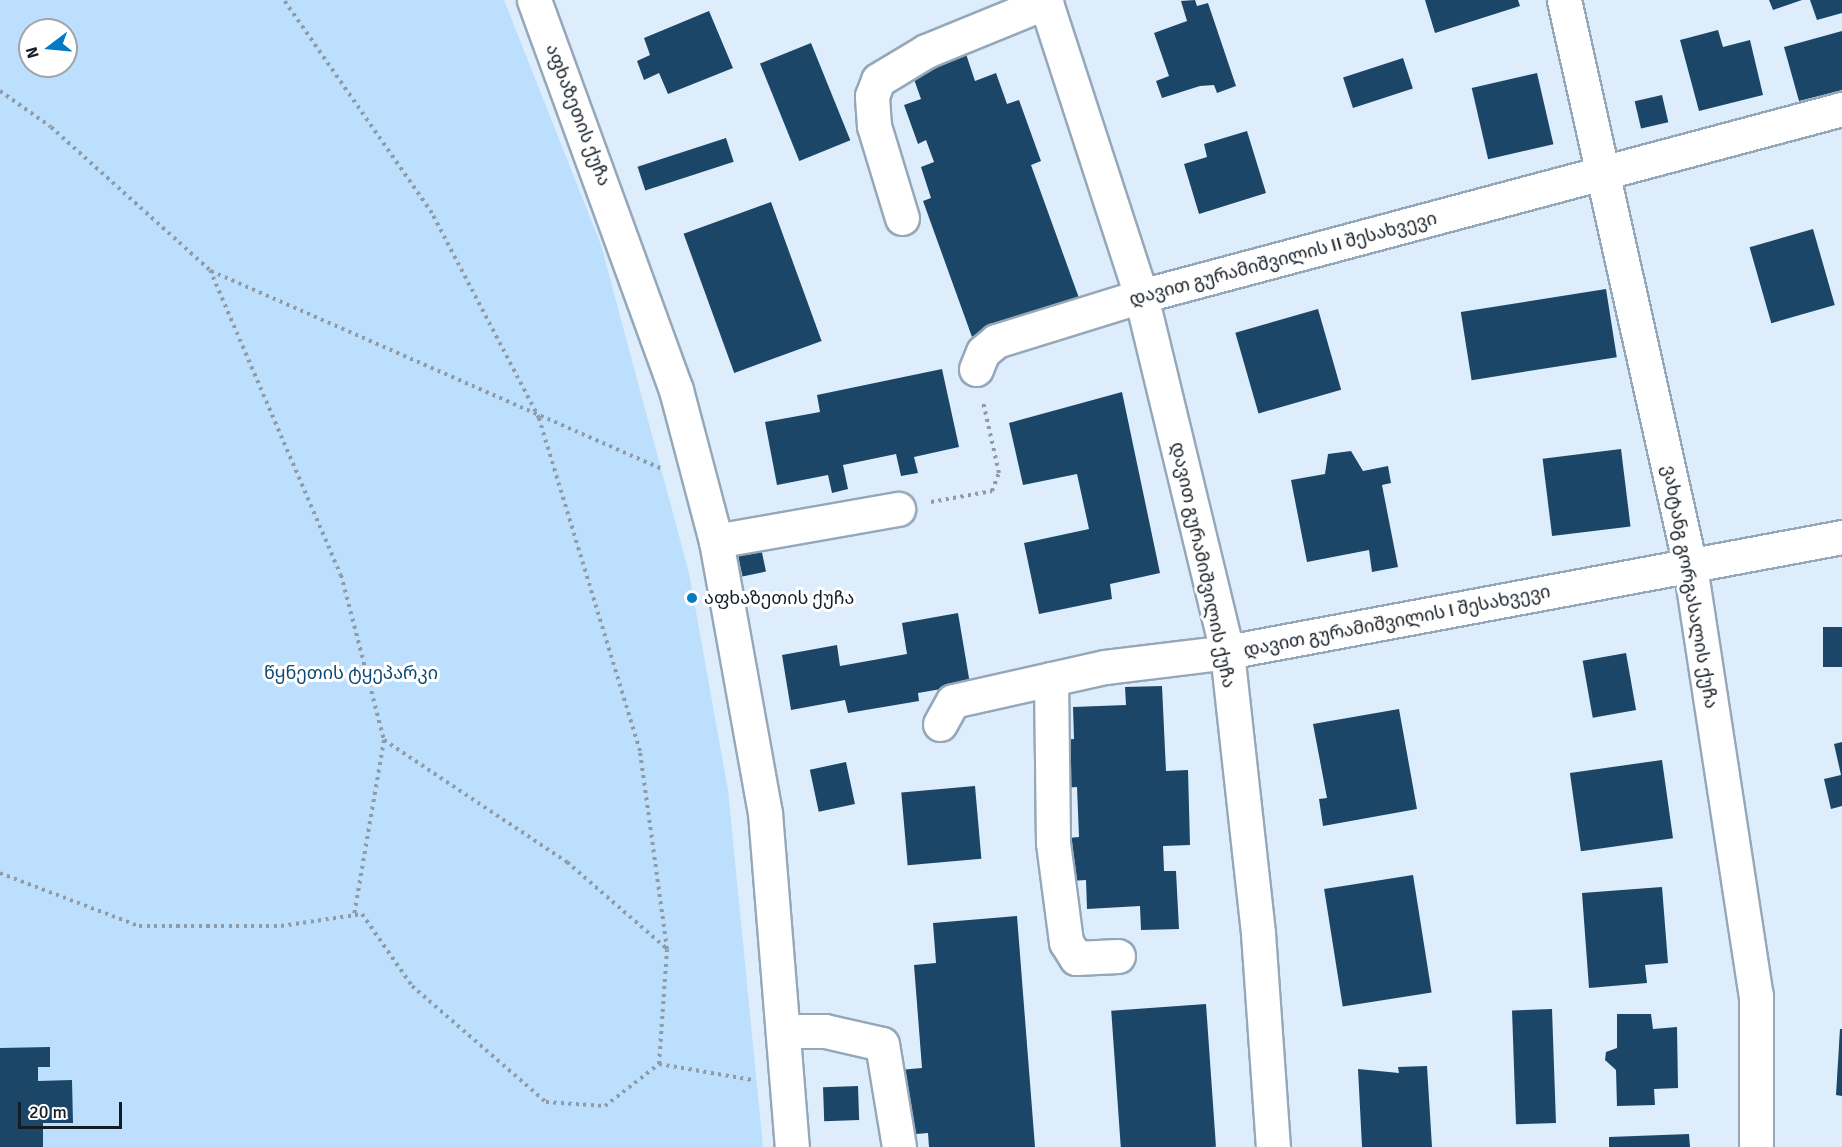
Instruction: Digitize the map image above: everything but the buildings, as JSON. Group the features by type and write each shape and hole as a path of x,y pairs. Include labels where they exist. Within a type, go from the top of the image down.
{"street":[{"name":"აფხაზეთის ქუჩა","path":"534,0 676,390 716,541 765,813 792,1147"},
{"name":"ვახტანგ გორგასალის ქუჩა","path":"1564,0 1605,171 1690,566 1756,995 1756,1147"},
{"path":"902,218 874,126 872,96 878,80 926,51 1046,1"},
{"name":"დავით გურამიშვილის ქუჩა","path":"1046,1 1142,296 1227,652 1258,933 1273,1147"},
{"name":"დავით გურამიშვილის II შესახვევი","path":"976,369 983,352 996,341 1142,296 1842,109"},
{"path":"716,541 910,506"},
{"name":"დავით გურამიშვილის I შესახვევი","path":"940,724 953,701 1051,679 1227,652 1842,537"},
{"path":"1051,679 1053,843 1066,942 1076,958 1118,956"},
{"path":"783,1031 825,1031 882,1044 899,1147"}],"path":[{"path":"284,0 432,213 539,418 640,751 667,949 659,1064"},
{"path":"0,91 51,127 210,270 539,418 662,469 672,468"},
{"path":"210,270 341,575 384,740 354,915"},
{"path":"910,506 992,491 999,472 976,369"},
{"path":"384,740 567,862 667,949"},
{"path":"0,873 139,926 281,926 362,914 412,986 546,1102 605,1106 659,1064 764,1082"}],"green space":[{"name":"წყნეთის ტყეპარკი","path":"0,0 504,0 601,245 689,573 728,790 763,1147 0,1147"}],"place":[{"name":"აფხაზეთის ქუჩა","path":"692,598"}]}
